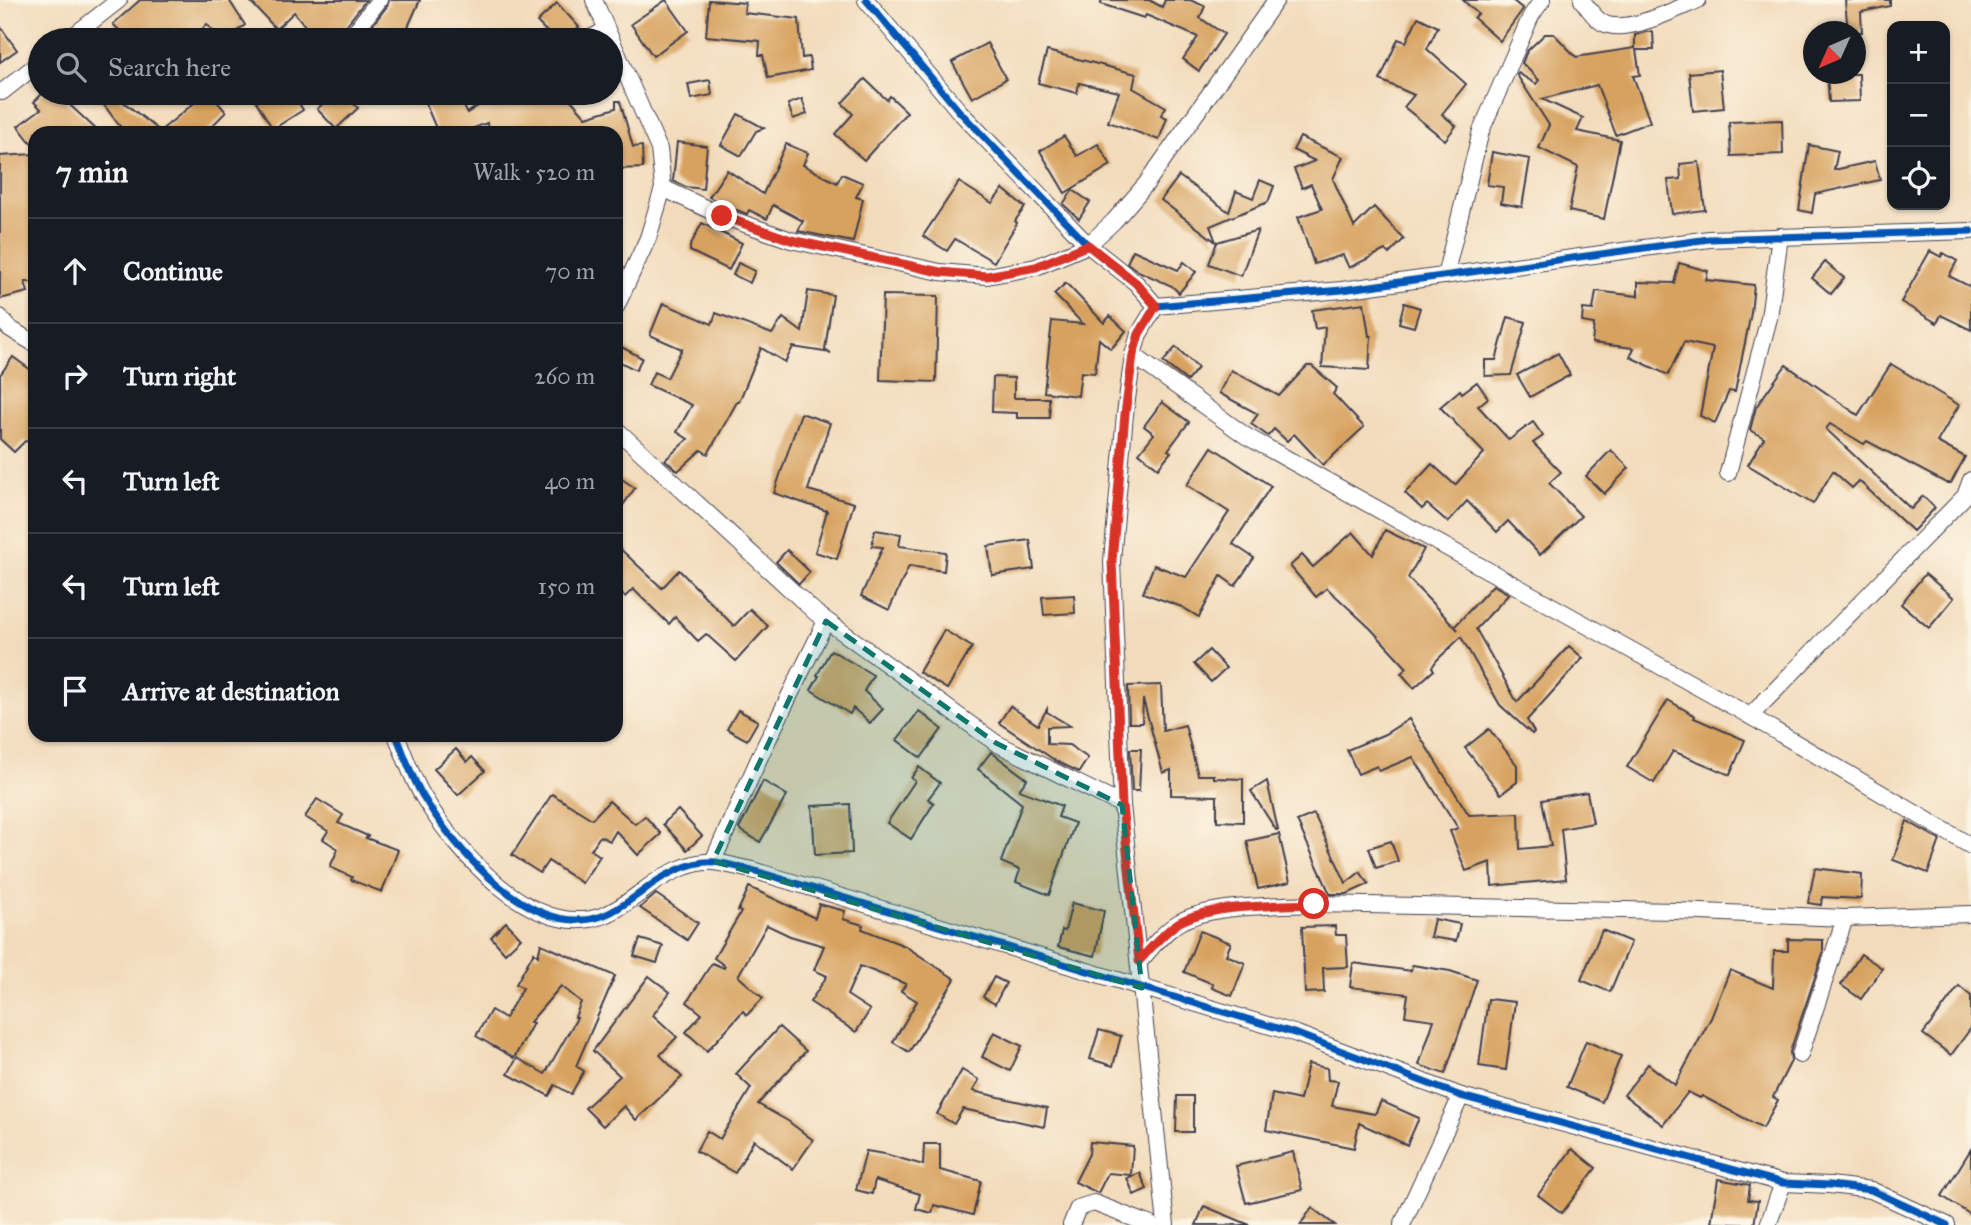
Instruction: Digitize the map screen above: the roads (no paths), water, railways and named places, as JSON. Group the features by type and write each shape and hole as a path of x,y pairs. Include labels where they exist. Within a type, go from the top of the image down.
{"street":[{"path":"83,28 119,0"},
{"path":"358,28 379,0"},
{"path":"594,0 605,28"},
{"path":"866,0 959,111 1088,245 1136,283 1156,306"},
{"path":"663,188 722,216 791,240 940,272 987,276 1036,267 1088,245 1114,221 1146,184 1276,0"},
{"path":"1445,275 1481,131 1531,16 1542,0"},
{"path":"1582,0 1601,23 1619,28 1655,18 1698,0"},
{"path":"623,68 659,149 663,188 648,238 623,292"},
{"path":"0,109 1,90 28,71"},
{"path":"1156,306 1342,290 1709,239 1971,231"},
{"path":"1728,473 1769,318 1780,236"},
{"path":"1156,306 1139,334 1133,355 1112,561 1122,805 1166,1225"},
{"path":"3,328 28,340"},
{"path":"1133,355 1246,436 1750,716 1971,846"},
{"path":"623,435 826,621 996,743 1122,805"},
{"path":"1750,716 1965,496 1971,480"},
{"path":"713,861 826,621"},
{"path":"399,742 423,797 452,837 486,876 531,908 575,922 603,916 623,906 658,879 683,868 713,861 752,870 1297,1034 1461,1096 1783,1184 1830,1185 1871,1190 1947,1225"},
{"path":"1139,961 1165,933 1180,922 1198,914 1256,906 1314,904 1677,911 1845,918 1971,914"},
{"path":"1800,1055 1845,918"},
{"path":"1402,1225 1461,1096"},
{"path":"1768,1225 1783,1184"},
{"path":"1070,1225 1078,1208 1094,1203 1151,1225"}]}
